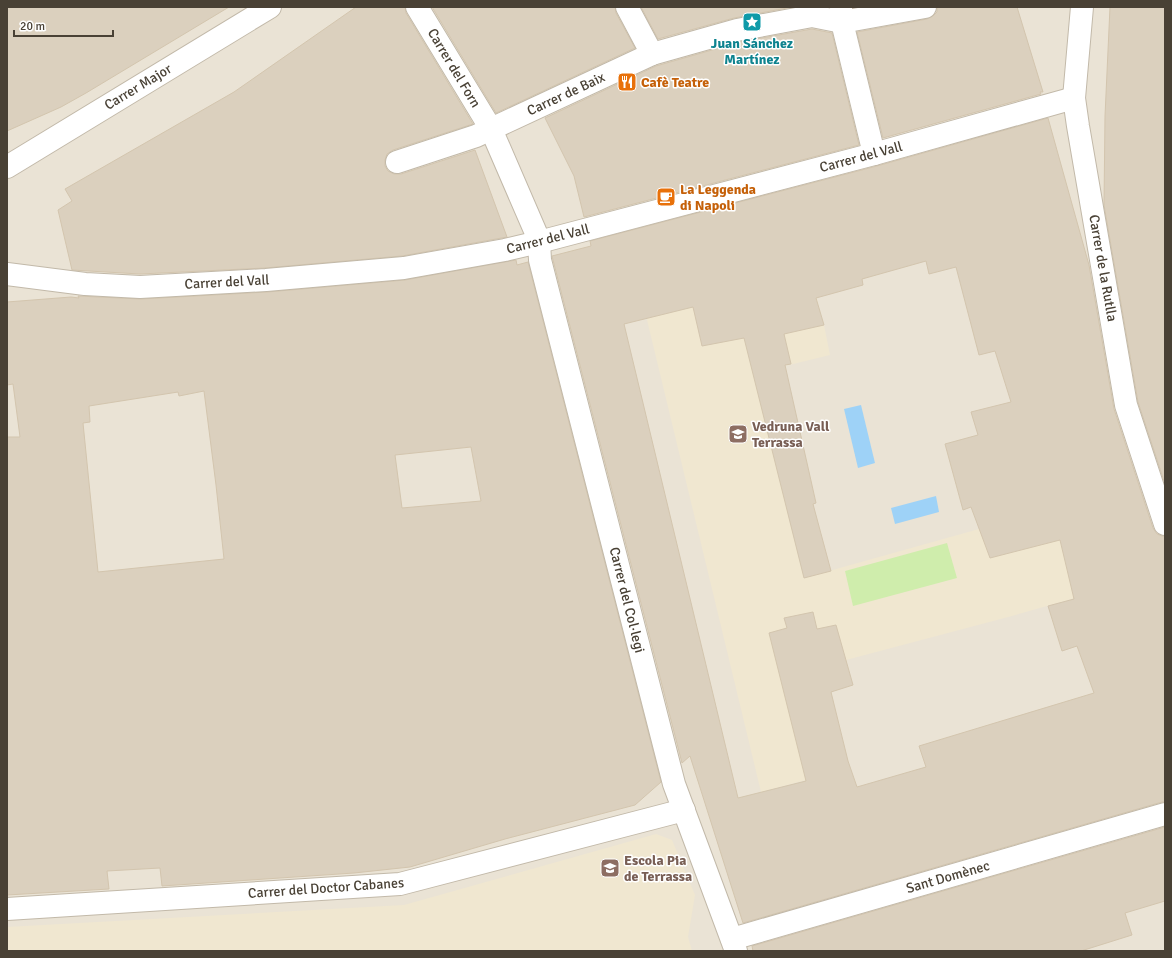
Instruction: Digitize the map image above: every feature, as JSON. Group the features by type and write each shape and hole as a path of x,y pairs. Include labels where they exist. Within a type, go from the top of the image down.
{"street":[{"name":"Carrer Major","path":"7,167 270,7"},
{"name":"Carrer del Forn","path":"417,7 491,129 539,242"},
{"path":"627,7 652,54"},
{"name":"Carrer de Baix","path":"397,162 476,136 652,54 737,30 812,16 842,15 925,7"},
{"name":"Carrer de la Rutlla","path":"1082,7 1074,98 1126,405 1165,524"},
{"path":"842,15 874,154"},
{"name":"Carrer del Vall","path":"7,274 85,284 140,287 266,280 404,268 505,250 539,242 874,154 1074,98"},
{"name":"Carrer del Col·legi","path":"539,242 540,260 674,784 734,947"},
{"name":"Carrer del Doctor Cabanes","path":"7,910 400,884 684,810"},
{"name":"Sant Domènec","path":"734,947 1165,814"}],"shaded area":[{"path":"7,7 1165,7 1165,951 7,951"},
{"name":"Vedruna Vall Terrassa","path":"789,196 824,325 830,355 785,366 816,502 787,511 804,578 979,529 1139,509 1160,574 1012,616 846,660 853,685 831,692 850,768 761,792 627,237"},
{"name":"Escola Pia de Terrassa","path":"656,834 672,840 695,895 688,937 692,951 7,951 7,927 404,905"}],"green space":[{"path":"947,543 957,578 853,606 845,571"}],"water":[{"path":"861,405 875,463 858,468 844,409"},
{"path":"936,496 939,512 895,524 891,508"}],"building":[{"path":"7,7 229,7 61,107 7,131"},
{"path":"356,7 405,7 406,13 473,124 393,150 387,154 385,160 385,166 388,171 394,174 401,174 475,150 507,237 402,256 265,268 140,274 72,270 58,210 72,201 65,189 234,92"},
{"path":"432,7 615,7 616,13 635,48 496,113"},
{"path":"641,7 792,7 734,18 658,39"},
{"path":"937,7 1017,7 1043,92 1040,92 1041,94 883,138 857,32 927,19 937,12"},
{"path":"1110,7 1165,7 1165,484 1138,402 1104,205 1105,116"},
{"path":"812,29 832,33 859,145 584,217 574,176 545,118 656,66 740,42"},
{"path":"1048,118 1089,265 1114,409 1153,528 1157,534 1165,536 1165,802 743,923 690,756 682,763 552,256 591,246 590,241 877,166","holes":["926,261 929,274 956,267 979,355 995,351 1011,402 971,412 978,435 945,444 963,510 971,507 990,558 1060,540 1074,599 1048,606 1062,651 1077,646 1094,693 919,746 926,767 857,787 848,761 831,692 853,685 836,625 817,629 813,612 784,618 787,628 769,633 806,781 738,798 624,324 693,307 702,346 744,338 804,578 831,571 813,504 816,503 785,365 791,364 784,334 824,325 816,298 863,285 862,279"]},
{"path":"516,260 517,265 528,262 661,782 635,805 505,839 410,867 354,873 162,886 160,868 107,871 109,889 7,895 7,437 20,437 13,384 7,385 7,302 71,297 79,298 78,296 141,299 267,292 405,280","holes":["204,391 224,559 98,572 83,423 90,422 89,406 178,392 179,396","471,447 481,501 402,508 395,455"]},
{"path":"1165,827 1165,901 1125,913 1132,935 1081,951 753,951 752,946"}],"place":[{"name":"Juan Sánchez Martínez","path":"752,22"},
{"name":"Cafè Teatre","path":"627,82"},
{"name":"La Leggenda di Napoli","path":"666,197"},
{"name":"Vedruna Vall Terrassa","path":"738,434"},
{"name":"Escola Pia de Terrassa","path":"610,868"}]}
